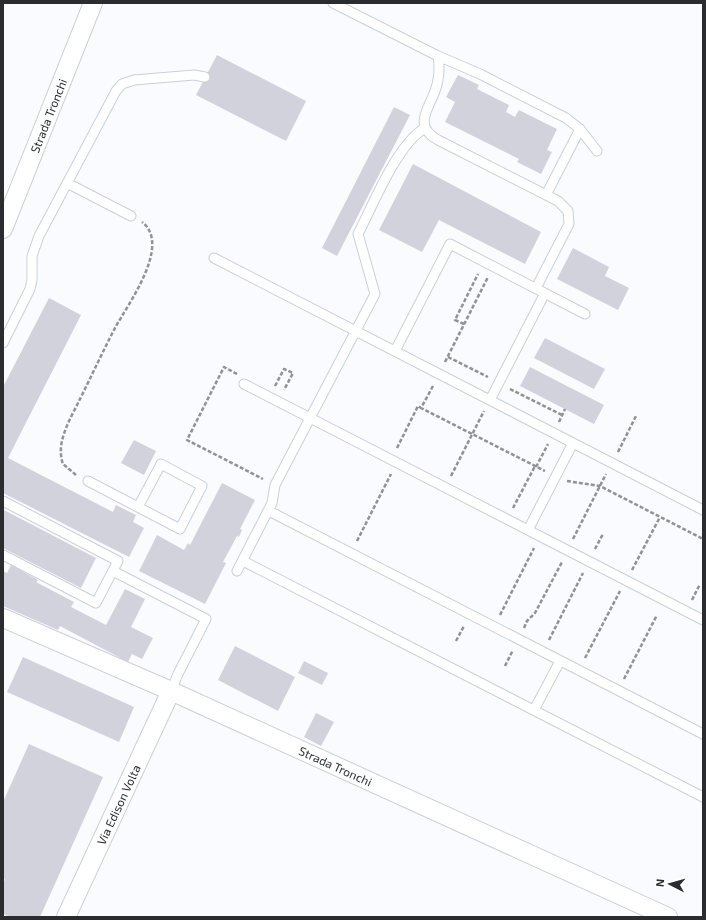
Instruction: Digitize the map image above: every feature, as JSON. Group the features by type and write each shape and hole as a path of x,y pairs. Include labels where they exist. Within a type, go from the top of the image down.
{"street":[{"name":"Strada Tronchi","path":"3,228 93,3"},
{"name":"Strada Tronchi","path":"3,618 171,691 668,917"},
{"name":"Via Edison Volta","path":"66,917 171,691"}],"lane":[{"path":"333,3 438,56 480,74 566,118 580,129 597,151"},
{"path":"438,56 439,76 425,115 425,128 430,135 546,195 562,204 568,211 570,220 536,288"},
{"path":"3,343 30,289 33,272 32,256 35,246 114,95 122,84 134,80 194,75 205,77"},
{"path":"237,571 274,498 275,485 374,294 358,234 403,148 415,134 425,128"},
{"path":"546,195 580,129"},
{"path":"67,183 131,216"},
{"path":"395,351 450,244 585,314"},
{"path":"214,258 703,510"},
{"path":"490,400 545,293"},
{"path":"244,384 445,488 530,527 540,537 703,620"},
{"path":"530,527 573,443"},
{"path":"88,481 180,529 202,486 161,464 138,507"},
{"path":"3,502 118,561 96,603 3,555"},
{"path":"268,511 703,734"},
{"path":"243,560 703,797"},
{"path":"113,571 206,619 171,691"},
{"path":"534,710 560,661"}],"path":[{"path":"88,481 71,472 63,464 61,448 68,423 116,327 139,286 147,266 152,243 150,231 142,222 131,216"},
{"path":"464,324 455,320 485,262"},
{"path":"238,374 224,367 187,440 275,485"},
{"path":"272,391 284,369 293,373 281,396"},
{"path":"445,488 490,400"},
{"path":"351,553 400,457 394,454 418,406 421,408"},
{"path":"530,527 510,514 535,466"},
{"path":"579,670 625,580 634,568 660,517"},
{"path":"546,646 603,534"},
{"path":"497,621 540,537"},
{"path":"689,606 700,584"},
{"path":"456,641 466,620"}],"building":[{"path":"217,55 306,101 286,141 196,95"},
{"path":"458,75 479,85 477,89 509,105 506,112 515,117 519,110 557,129 547,150 552,152 541,174 517,162 519,159 445,122 455,102 446,97"},
{"path":"394,107 410,115 337,256 322,248"},
{"path":"413,164 541,232 525,264 439,220 422,252 379,230"},
{"path":"573,248 609,267 605,276 629,288 618,310 557,279"},
{"path":"49,298 81,315 8,458 113,512 116,505 136,515 133,522 144,528 129,557 3,493 3,387"},
{"path":"545,338 605,369 594,389 534,358"},
{"path":"530,367 604,405 594,424 520,386"},
{"path":"134,440 156,451 144,475 121,463"},
{"path":"222,483 255,500 240,529 242,530 239,537 237,536 223,562 226,563 205,604 139,571 157,535 184,550 188,543 190,545"},
{"path":"4,510 96,558 81,588 3,548"},
{"path":"11,565 38,580 36,582 74,602 71,607 106,625 125,589 145,599 131,627 153,638 142,659 132,654 128,662 60,626 58,630 3,606 3,571 7,573"},
{"path":"235,646 295,677 278,711 218,680"},
{"path":"23,657 134,707 119,742 7,692"},
{"path":"304,661 328,673 322,685 298,673"},
{"path":"316,713 334,722 321,746 304,737"},
{"path":"29,744 103,777 40,917 10,917 3,914 3,884 5,879 3,878 3,802"}]}
